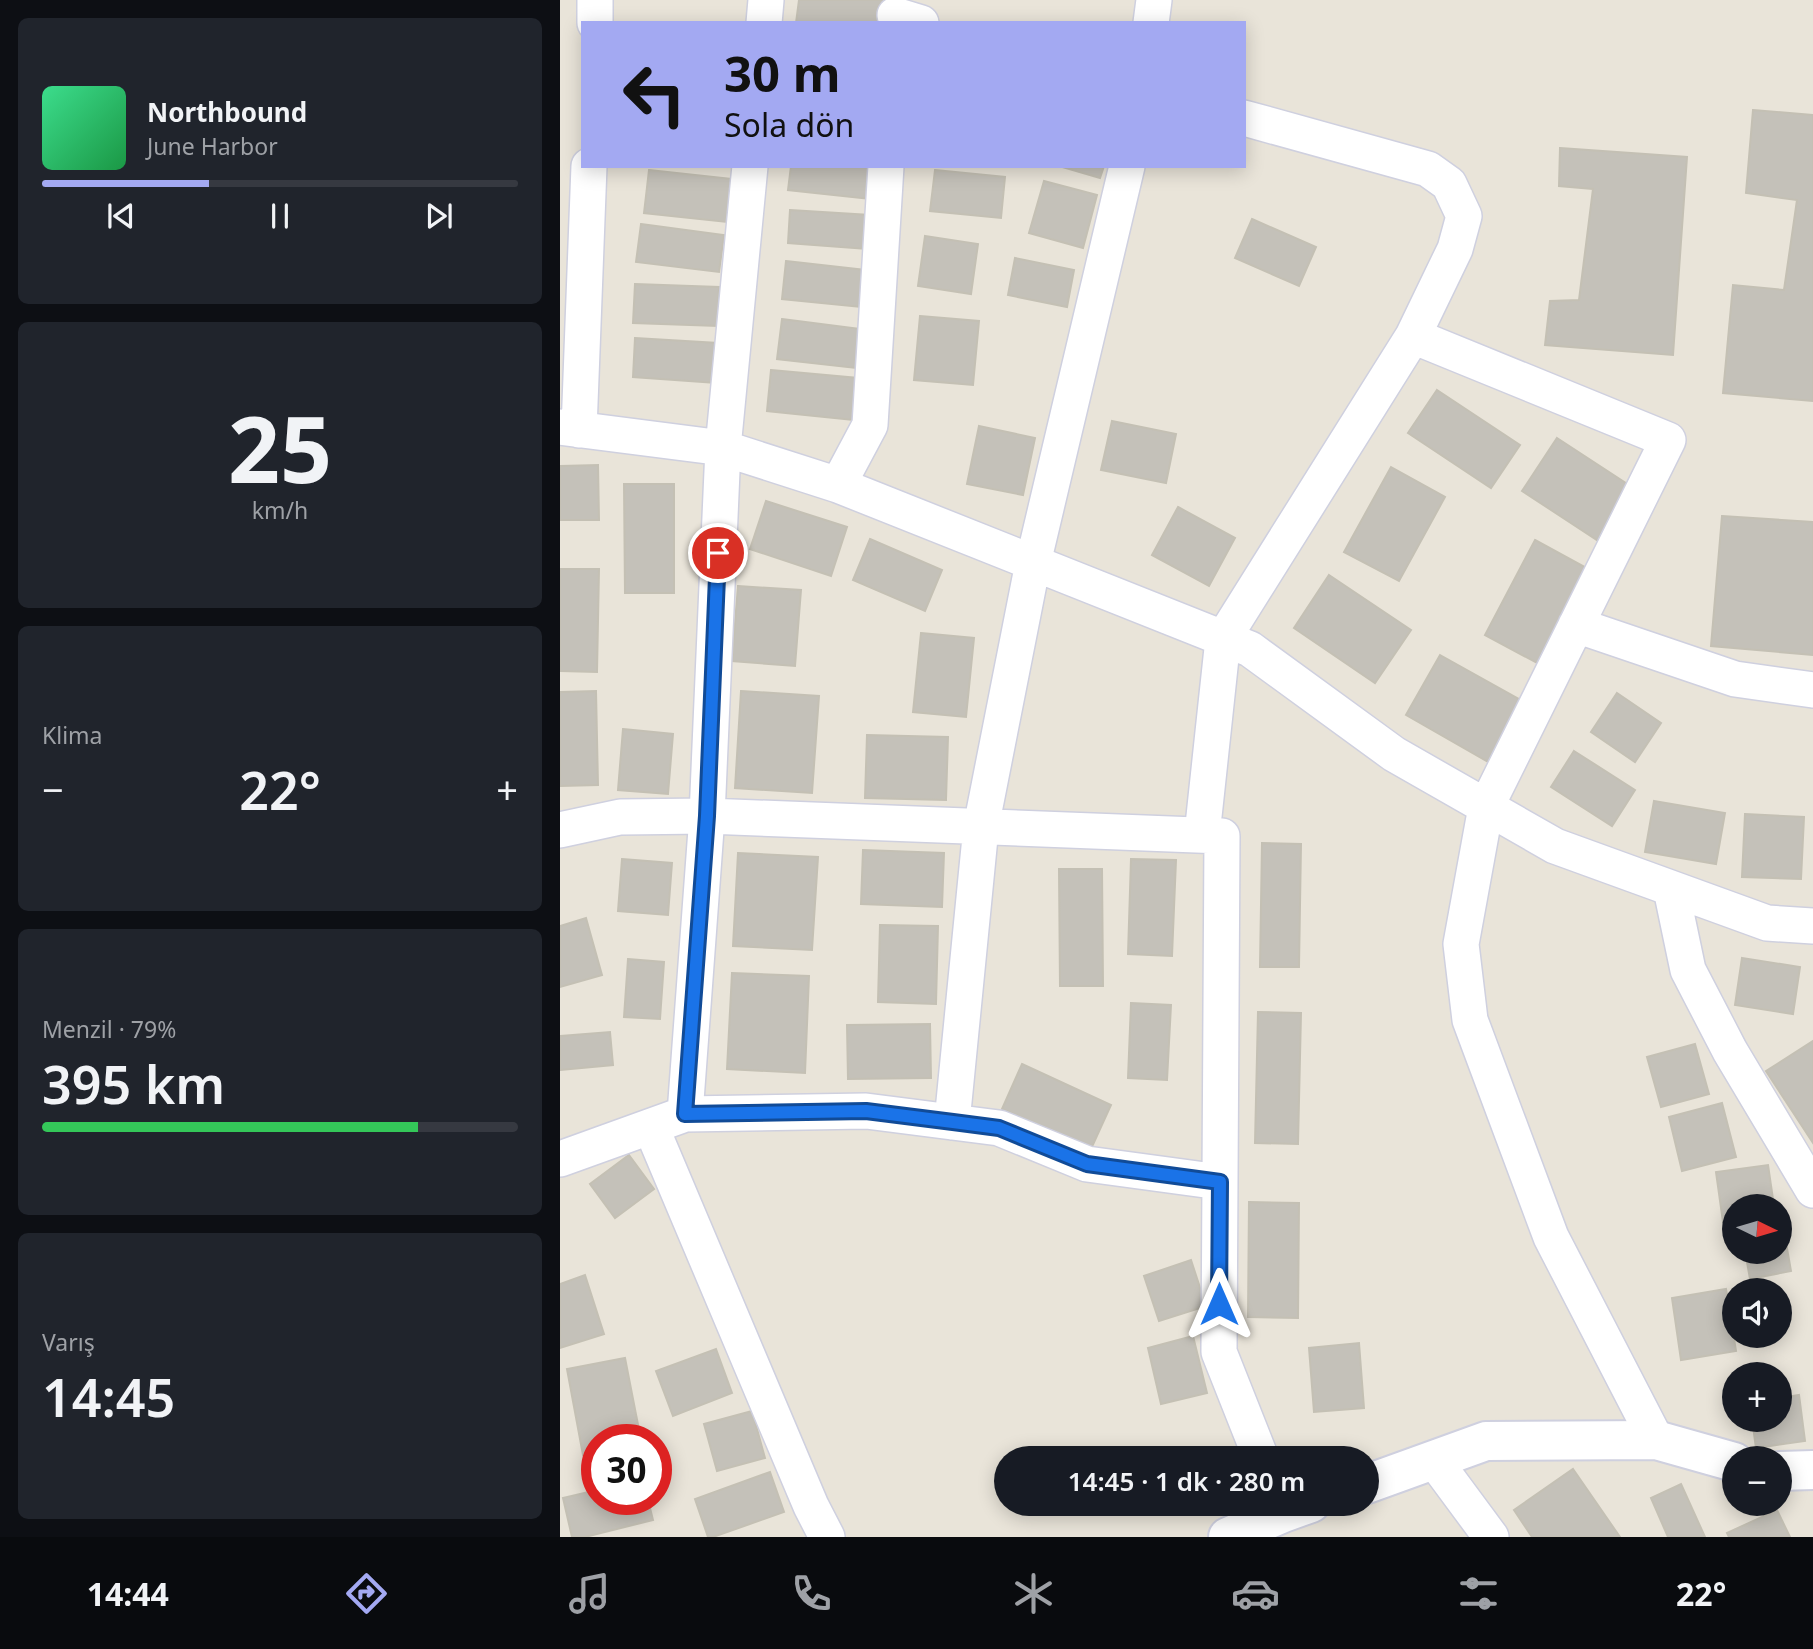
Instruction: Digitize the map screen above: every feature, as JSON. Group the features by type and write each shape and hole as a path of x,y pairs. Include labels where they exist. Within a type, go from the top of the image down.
{"street":[{"path":"594,21 595,0"},
{"path":"764,21 766,0"},
{"path":"1151,21 1154,0"},
{"path":"1202,835 1223,639 1413,336 1455,250 1464,216 1449,184 1428,169 1246,119"},
{"path":"589,168 570,429 723,448 838,485 1250,649 1394,754 1555,846 1767,923 1813,926"},
{"path":"685,1114 707,816 723,448 750,168"},
{"path":"838,485 870,425 886,168"},
{"path":"953,1122 981,827 1033,563 1127,168"},
{"path":"1413,336 1668,440 1486,807 1461,944 1470,1020 1551,1237 1656,1440"},
{"path":"1576,625 1735,679 1813,690"},
{"path":"560,830 620,817 707,816 1222,836 1219,1352 1256,1446"},
{"path":"1671,888 1688,970 1730,1051 1813,1190"},
{"path":"560,1159 685,1114 866,1111 999,1128 1087,1164 1220,1182"},
{"path":"651,1127 811,1506 827,1537"},
{"path":"1379,1480 1486,1441 1656,1440 1722,1459"},
{"path":"1434,1460 1491,1537"},
{"path":"1792,1471 1813,1470"},
{"path":"1228,1537 1272,1516"}],"building":[{"path":"799,0 887,0 884,21 796,21"},
{"path":"1753,110 1813,115 1813,401 1723,393 1733,285 1784,290 1797,200 1746,193"},
{"path":"1560,148 1687,157 1673,355 1545,345 1550,301 1579,300 1593,189 1559,186"},
{"path":"791,168 874,168 870,199 788,190"},
{"path":"1066,168 1103,168 1100,178"},
{"path":"649,170 731,179 727,222 644,213"},
{"path":"935,170 1005,177 1001,218 930,211"},
{"path":"1044,181 1097,195 1083,248 1029,233"},
{"path":"790,210 870,215 867,249 788,243"},
{"path":"1252,219 1316,247 1299,286 1235,258"},
{"path":"641,224 724,235 719,272 636,262"},
{"path":"925,236 978,244 971,294 918,286"},
{"path":"1015,258 1074,270 1067,307 1008,295"},
{"path":"786,261 865,270 861,307 782,299"},
{"path":"635,284 719,287 718,326 633,323"},
{"path":"920,316 979,321 973,385 914,380"},
{"path":"782,319 861,329 856,368 777,359"},
{"path":"635,338 718,343 716,383 633,377"},
{"path":"771,370 858,378 853,420 767,411"},
{"path":"1437,390 1520,445 1491,488 1408,433"},
{"path":"1112,421 1176,434 1166,483 1101,470"},
{"path":"979,426 1035,438 1023,495 967,484"},
{"path":"1557,438 1635,489 1600,542 1522,491"},
{"path":"598,465 599,520 560,520 560,466"},
{"path":"1391,467 1445,497 1399,581 1344,552"},
{"path":"624,484 674,484 674,593 625,593"},
{"path":"766,501 847,527 831,576 750,549"},
{"path":"1178,507 1235,538 1209,586 1152,555"},
{"path":"1722,516 1813,522 1813,655 1711,646"},
{"path":"870,539 942,570 925,611 853,580"},
{"path":"1535,540 1590,570 1539,664 1485,635"},
{"path":"560,569 599,569 597,672 560,671"},
{"path":"1329,575 1411,630 1375,683 1294,628"},
{"path":"738,586 801,590 795,666 732,661"},
{"path":"921,633 974,638 966,717 913,712"},
{"path":"1440,655 1524,702 1490,763 1406,715"},
{"path":"596,691 598,785 560,786 560,692"},
{"path":"741,691 819,696 812,793 735,788"},
{"path":"1617,693 1661,723 1635,762 1591,732"},
{"path":"623,729 673,734 668,794 618,790"},
{"path":"867,735 948,737 946,800 865,798"},
{"path":"1574,751 1635,790 1612,826 1551,787"},
{"path":"1654,801 1725,813 1716,864 1645,852"},
{"path":"1745,814 1804,817 1801,879 1742,877"},
{"path":"1262,843 1301,844 1299,967 1260,967"},
{"path":"863,850 944,853 942,907 861,904"},
{"path":"738,853 818,857 812,950 733,946"},
{"path":"622,859 672,863 668,915 618,911"},
{"path":"1131,859 1176,860 1172,956 1128,954"},
{"path":"1059,869 1102,869 1103,986 1060,986"},
{"path":"586,918 602,975 560,987 560,926"},
{"path":"880,925 938,926 936,1004 878,1002"},
{"path":"1742,958 1800,967 1793,1014 1735,1005"},
{"path":"628,959 664,962 660,1019 624,1017"},
{"path":"732,973 809,976 805,1073 727,1069"},
{"path":"1131,1003 1171,1005 1167,1080 1128,1078"},
{"path":"1258,1012 1301,1013 1298,1144 1255,1143"},
{"path":"930,1024 931,1078 848,1079 847,1025"},
{"path":"610,1032 613,1065 560,1070 560,1036"},
{"path":"1813,1041 1813,1143 1766,1071"},
{"path":"1695,1044 1709,1094 1661,1107 1647,1057"},
{"path":"1022,1064 1111,1105 1091,1149 1002,1109"},
{"path":"1722,1103 1736,1157 1682,1171 1669,1117"},
{"path":"629,1155 654,1189 615,1218 590,1184"},
{"path":"1768,1165 1772,1194 1722,1194 1722,1215 1716,1172"},
{"path":"1249,1202 1299,1203 1298,1318 1248,1317"},
{"path":"1191,1260 1206,1306 1159,1321 1144,1276"},
{"path":"1747,1264 1790,1264 1791,1271 1750,1278"},
{"path":"585,1275 604,1334 560,1348 560,1284"},
{"path":"1722,1290 1722,1348 1736,1348 1736,1351 1681,1360 1672,1298"},
{"path":"1193,1336 1207,1393 1161,1404 1148,1348"},
{"path":"1359,1343 1364,1408 1314,1412 1309,1348"},
{"path":"716,1349 732,1393 673,1416 656,1371"},
{"path":"625,1358 638,1424 581,1424 581,1444 567,1369"},
{"path":"1799,1395 1805,1441 1756,1446 1754,1432 1792,1432 1792,1396"},
{"path":"752,1411 765,1458 717,1471 704,1424"},
{"path":"1573,1469 1620,1537 1532,1537 1514,1510"},
{"path":"770,1472 784,1512 708,1537 695,1499"},
{"path":"1681,1484 1705,1537 1668,1537 1651,1498"},
{"path":"581,1494 581,1515 652,1515 653,1520 585,1537 572,1537 563,1498"},
{"path":"1764,1516 1780,1516 1790,1537 1729,1537 1727,1533"}],"route":[{"path":"718,553 707,816 685,1114 866,1111 953,1122 999,1128 1087,1164 1220,1182 1219,1304"}]}
